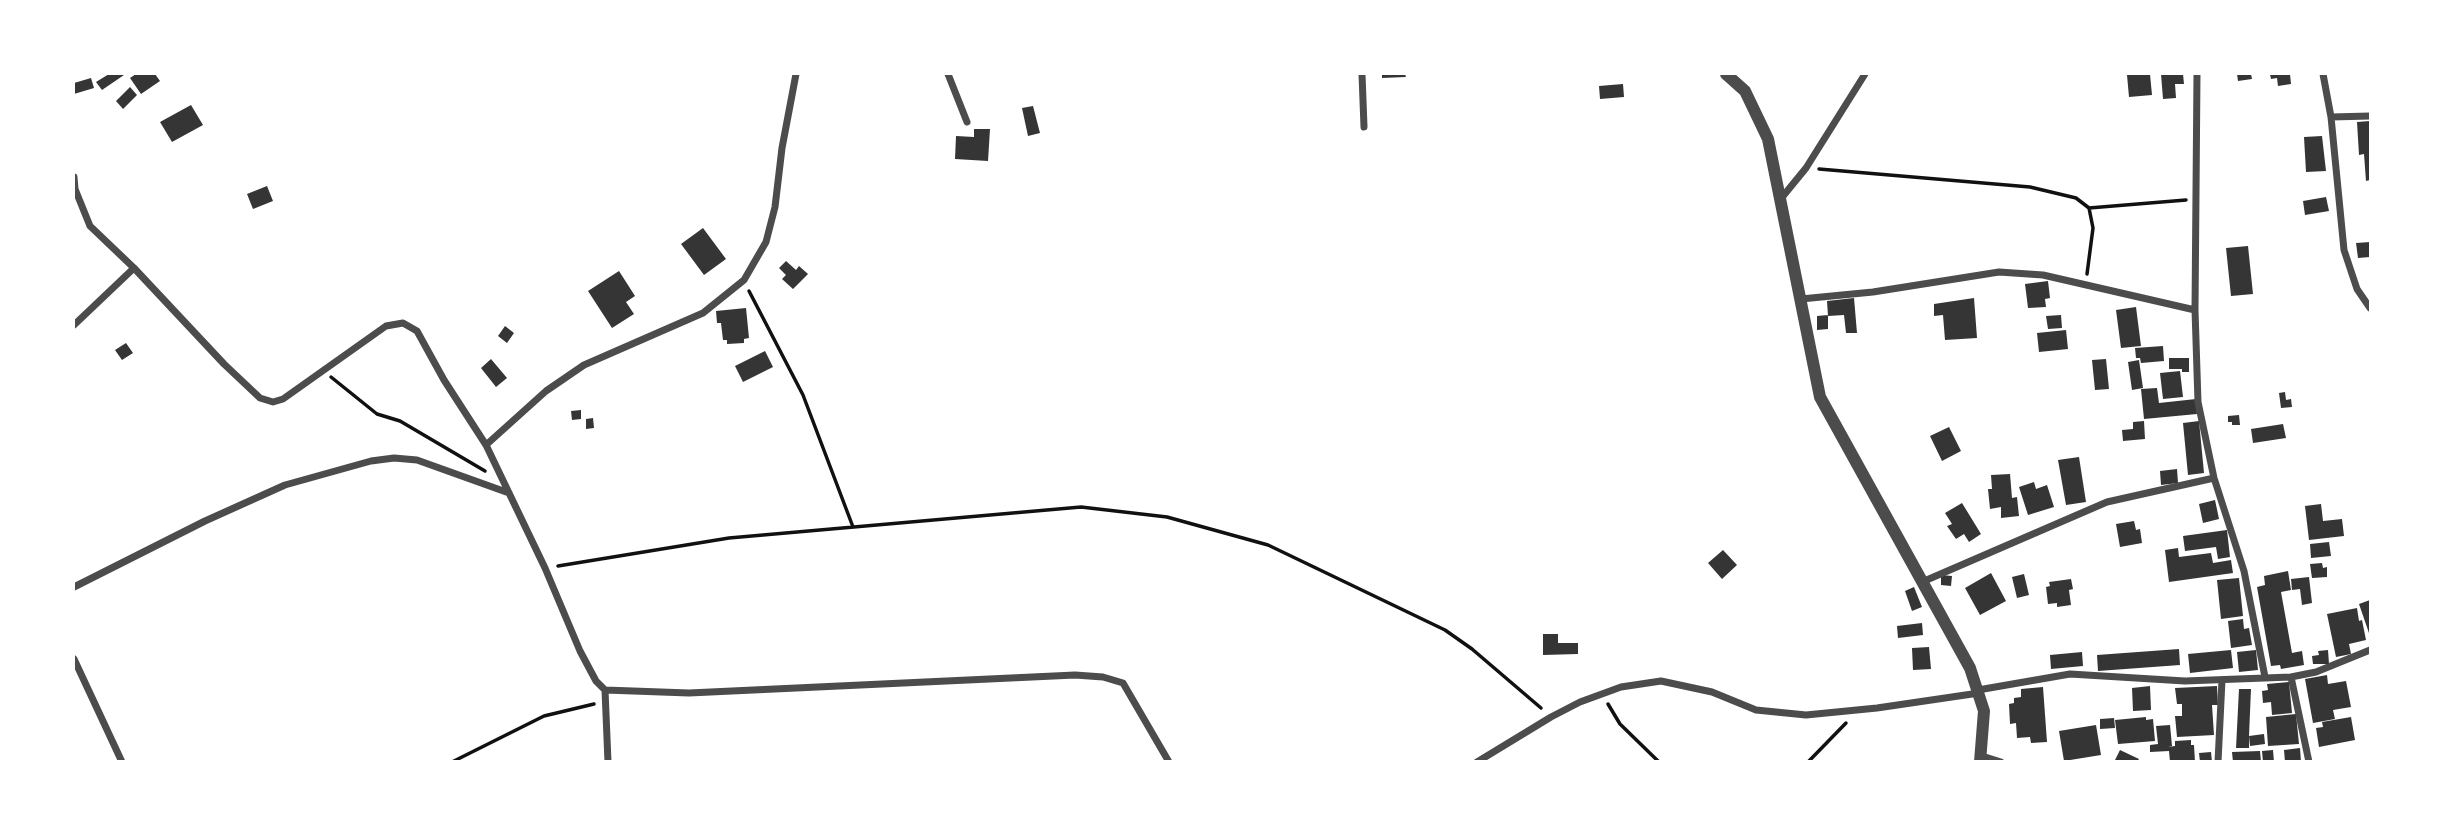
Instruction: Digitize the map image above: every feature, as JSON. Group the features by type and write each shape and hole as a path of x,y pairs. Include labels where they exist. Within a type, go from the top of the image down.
{"street":[{"path":"486,445 546,391 584,365 703,313 744,280 766,242 775,207 782,148 796,74"},
{"path":"948,74 967,122"},
{"path":"1362,74 1364,127"},
{"path":"1726,74 1745,91 1768,139 1820,397 1970,668 1984,711 1981,759 2001,761"},
{"path":"1779,201 1805,168 1865,74"},
{"path":"2197,74 2195,310 2198,402 2214,478 2245,571 2265,677"},
{"path":"2323,74 2331,117 2344,250 2357,289 2371,308"},
{"path":"2331,117 2371,116"},
{"path":"74,177 75,189 90,226 134,268 224,365 260,398 273,402 283,399 386,326 403,323 417,331 444,380 486,445 545,568 580,651 596,681 606,690 689,693 1075,675 1103,677 1124,683 1169,761"},
{"path":"74,325 134,268"},
{"path":"1801,299 1873,292 1999,272 2043,275 2085,283 2195,310"},
{"path":"74,586 285,485 371,461 394,458 417,460 508,490"},
{"path":"1921,582 2107,502 2214,478"},
{"path":"1477,761 1550,716 1621,687 1661,681 1712,692 1756,710 1806,715 1857,710 2070,674 2185,681 2291,677 2316,672 2371,650"},
{"path":"74,659 122,761"},
{"path":"2291,677 2309,761"},
{"path":"2218,761 2222,680"},
{"path":"606,690 608,761"}],"path":[{"path":"1805,168 2030,187 2076,198 2089,208 2093,228 2085,283"},
{"path":"2089,208 2195,200"},
{"path":"744,280 803,395 853,527"},
{"path":"324,371 377,414 400,421 477,465 508,490"},
{"path":"545,568 729,538 1082,507 1167,517 1268,545 1445,630 1472,649 1550,716"},
{"path":"1601,694 1620,724 1659,761"},
{"path":"452,761 544,716 606,701"},
{"path":"1808,761 1857,710"}],"building":[{"path":"109,74 124,75 102,90 96,82"},
{"path":"136,74 155,74 160,81 141,94 130,78"},
{"path":"1382,74 1405,74 1406,77 1382,78"},
{"path":"2150,74 2152,95 2129,97 2127,75"},
{"path":"2161,74 2183,74 2184,84 2175,84 2176,98 2163,99"},
{"path":"2237,74 2251,74 2252,79 2238,81"},
{"path":"2270,74 2290,74 2291,84 2278,86 2277,78 2271,79"},
{"path":"91,78 94,88 74,94 74,83"},
{"path":"1623,84 1624,97 1600,99 1599,86"},
{"path":"130,87 137,95 123,109 116,101"},
{"path":"191,105 203,125 172,142 160,122"},
{"path":"1033,106 1040,133 1028,136 1022,108"},
{"path":"2370,121 2370,180 2366,181 2364,154 2359,155 2357,122"},
{"path":"974,129 990,129 988,161 955,159 956,136 974,137"},
{"path":"2322,136 2326,171 2306,172 2304,137"},
{"path":"267,186 273,201 253,209 247,194"},
{"path":"2326,197 2329,211 2305,215 2303,201"},
{"path":"703,228 726,259 704,275 681,244"},
{"path":"2370,242 2370,257 2358,258 2356,243"},
{"path":"2248,246 2253,294 2231,296 2226,248"},
{"path":"786,261 796,270 799,266 808,274 793,289 782,279 786,275 779,268"},
{"path":"619,271 635,296 626,302 634,314 612,328 588,291"},
{"path":"2048,281 2050,298 2045,299 2046,307 2028,308 2025,284"},
{"path":"1854,298 1857,333 1846,333 1844,315 1828,316 1827,301"},
{"path":"1974,298 1977,338 1945,340 1943,315 1934,316 1934,304"},
{"path":"2136,307 2141,346 2121,348 2116,310"},
{"path":"746,308 749,338 744,339 744,343 727,344 727,340 723,340 721,323 717,323 716,311"},
{"path":"1828,315 1828,329 1817,330 1817,316"},
{"path":"2061,315 2062,328 2048,329 2046,316"},
{"path":"505,326 514,333 507,343 498,336"},
{"path":"2066,330 2068,349 2039,352 2037,333"},
{"path":"126,343 133,353 122,360 115,350"},
{"path":"2163,346 2164,361 2141,363 2140,358 2136,358 2135,348"},
{"path":"765,351 773,367 743,382 735,366"},
{"path":"2169,358 2189,358 2189,372 2169,369"},
{"path":"491,359 507,378 496,387 481,368"},
{"path":"2106,359 2109,389 2095,390 2092,360"},
{"path":"2139,360 2143,388 2132,390 2128,362"},
{"path":"2180,371 2183,397 2163,399 2160,373"},
{"path":"2157,388 2159,403 2196,399 2197,414 2144,419 2141,389"},
{"path":"2285,392 2286,400 2291,399 2292,407 2281,408 2279,393"},
{"path":"581,410 581,419 572,420 571,411"},
{"path":"2239,415 2240,425 2228,422 2228,416"},
{"path":"593,418 594,428 586,429 586,419"},
{"path":"2144,421 2145,439 2123,441 2122,430 2133,429 2133,422"},
{"path":"2199,421 2204,473 2188,475 2183,423"},
{"path":"2283,424 2286,438 2253,443 2251,429"},
{"path":"1949,427 1961,451 1942,461 1930,436"},
{"path":"2079,457 2086,502 2066,505 2058,460"},
{"path":"2177,469 2178,483 2161,485 2160,471"},
{"path":"2010,474 2012,498 2017,497 2019,516 2001,518 2001,507 1990,509 1988,489 1992,489 1991,475"},
{"path":"2034,482 2036,489 2047,485 2054,507 2028,515 2019,487"},
{"path":"2215,500 2219,519 2203,523 2199,504"},
{"path":"1962,503 1981,534 1969,542 1964,534 1956,539 1947,526 1952,524 1945,513"},
{"path":"2321,504 2323,521 2342,519 2344,536 2309,540 2305,506"},
{"path":"2134,521 2136,530 2140,529 2142,543 2120,547 2116,524"},
{"path":"2227,530 2230,557 2218,559 2216,547 2185,551 2183,536"},
{"path":"2329,542 2331,556 2311,558 2310,544"},
{"path":"2178,548 2179,557 2211,553 2213,563 2231,560 2233,573 2169,582 2165,550"},
{"path":"1723,550 1737,565 1722,579 1708,563"},
{"path":"2322,563 2323,568 2327,567 2327,577 2312,578 2310,564"},
{"path":"2288,571 2291,590 2281,592 2292,653 2302,651 2304,665 2281,669 2280,665 2271,666 2257,587 2265,585 2264,576"},
{"path":"1991,573 2006,601 1980,615 1965,588"},
{"path":"2024,574 2029,595 2017,598 2012,577"},
{"path":"1941,575 1952,576 1951,586 1941,585"},
{"path":"2309,577 2312,603 2302,605 2300,589 2292,590 2291,579"},
{"path":"2239,578 2243,616 2221,619 2217,580"},
{"path":"2071,579 2071,605 2057,607 2057,603 2048,604 2046,587 2050,586 2049,582"},
{"path":"1914,587 1922,607 1912,611 1905,591"},
{"path":"2370,600 2370,636 2359,604"},
{"path":"2357,608 2366,640 2349,644 2351,654 2336,657 2327,614"},
{"path":"2243,619 2244,629 2249,628 2252,645 2231,648 2228,621"},
{"path":"1922,623 1923,635 1898,638 1897,626"},
{"path":"1543,634 1558,634 1558,643 1578,643 1578,654 1543,655"},
{"path":"1929,647 1931,669 1913,670 1912,648"},
{"path":"2179,649 2180,665 2098,671 2097,655"},
{"path":"2231,650 2233,668 2190,673 2188,654"},
{"path":"2256,650 2258,670 2239,672 2237,652"},
{"path":"2328,650 2329,664 2313,664 2312,656 2319,655 2318,651"},
{"path":"2082,652 2083,666 2051,669 2050,655"},
{"path":"2327,675 2328,684 2346,681 2351,707 2333,710 2335,719 2313,723 2305,679"},
{"path":"2289,682 2292,713 2272,715 2271,702 2263,703 2262,691 2268,690 2267,684"},
{"path":"2150,686 2151,710 2133,711 2132,688"},
{"path":"2217,686 2218,705 2212,705 2214,735 2177,737 2175,716 2182,716 2182,704 2177,704 2175,688"},
{"path":"2043,687 2047,742 2031,743 2030,737 2017,738 2016,723 2010,724 2009,704 2014,703 2014,698 2021,697 2021,689"},
{"path":"2239,689 2251,689 2249,748 2236,748"},
{"path":"2296,714 2299,744 2268,746 2266,717"},
{"path":"2146,717 2146,720 2153,719 2155,741 2118,744 2115,720"},
{"path":"2351,717 2355,740 2319,747 2316,728 2323,727 2322,722"},
{"path":"2114,718 2115,728 2100,729 2100,719"},
{"path":"2096,725 2101,755 2064,761 2059,731"},
{"path":"2170,725 2172,746 2168,747 2175,746 2175,741 2191,740 2195,762 2170,762 2169,751 2150,752 2150,745 2158,744 2156,726"},
{"path":"2264,734 2265,744 2250,746 2249,736"},
{"path":"2300,748 2301,762 2285,762 2284,750"},
{"path":"2120,750 2139,759 2137,762 2114,762"},
{"path":"2273,750 2274,762 2263,762 2262,751"},
{"path":"2260,751 2261,762 2233,762 2232,752"},
{"path":"2211,752 2212,762 2200,762 2199,753"}]}
